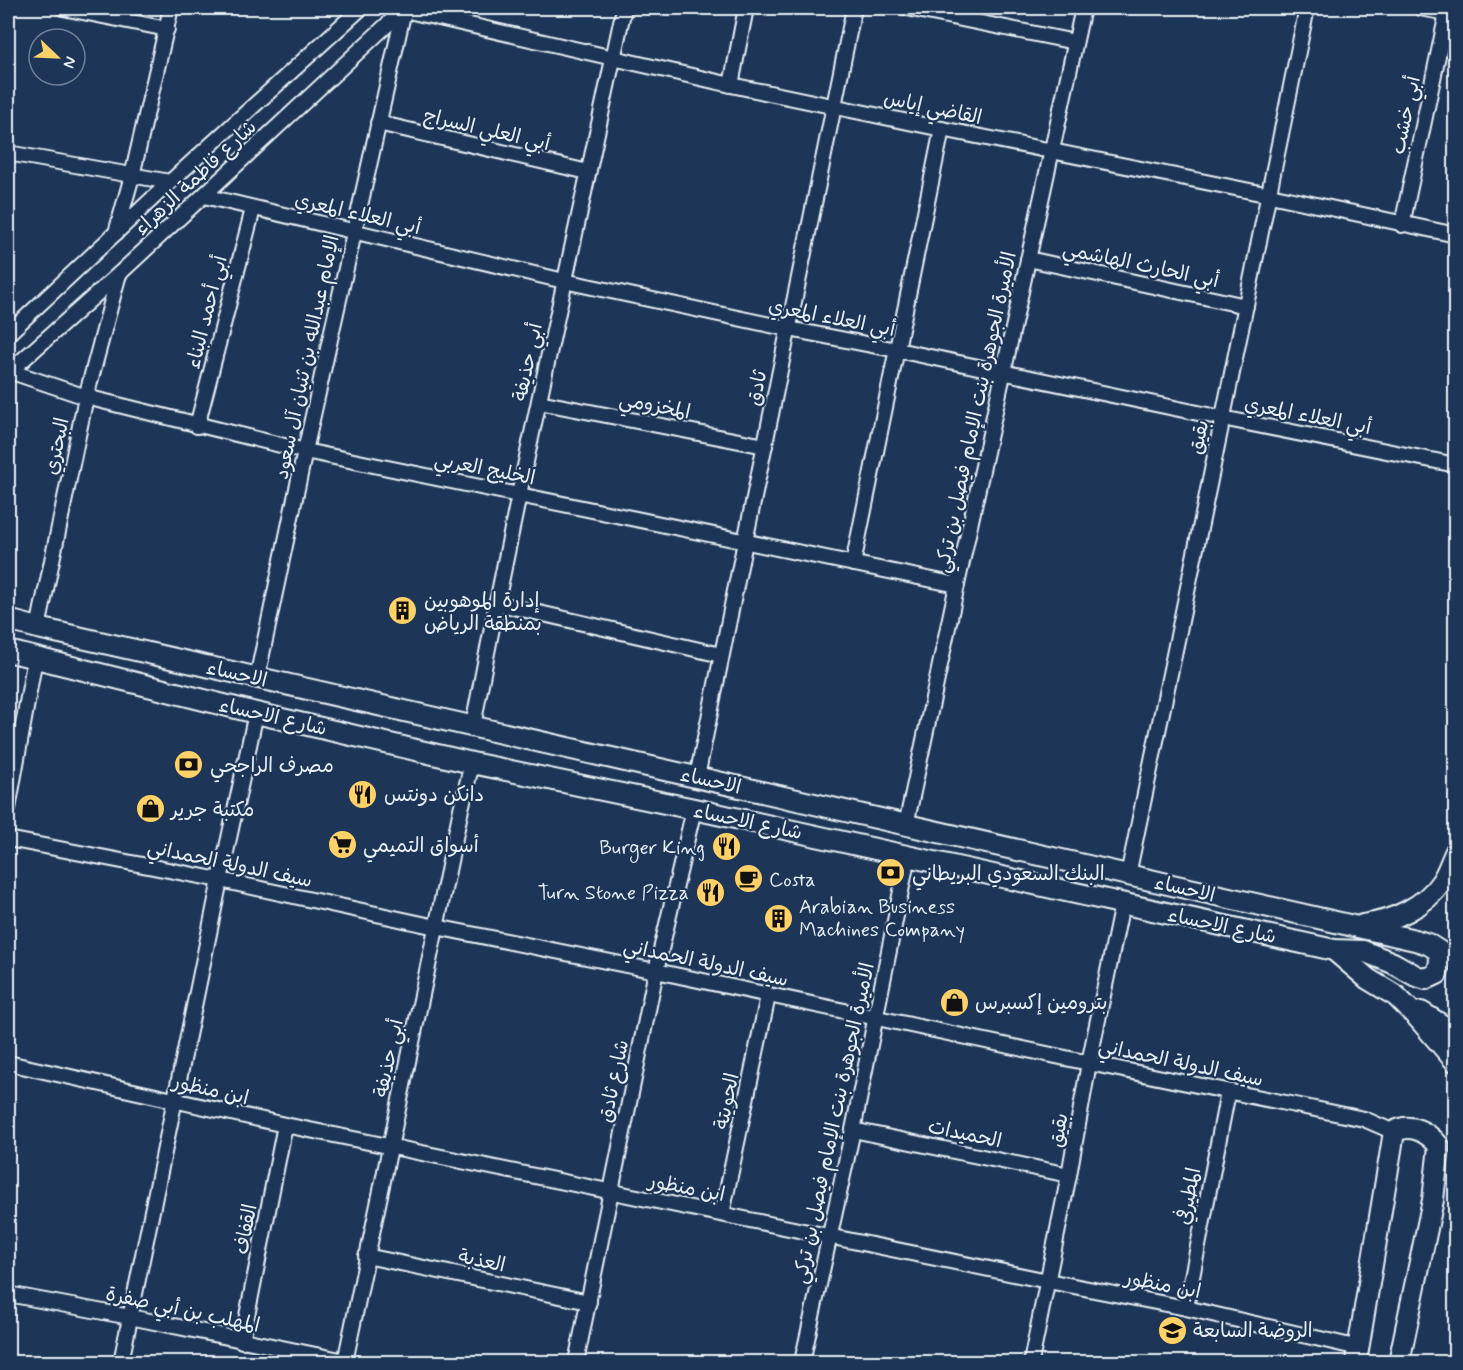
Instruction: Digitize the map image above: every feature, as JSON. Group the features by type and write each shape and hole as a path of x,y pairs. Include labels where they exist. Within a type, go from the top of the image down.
{"main road":[{"name":"الاحساء","path":"8,620 1415,940 1428,944 1438,951"},
{"name":"شارع الاحساء","path":"8,651 256,713 472,763 694,809 1334,950 1363,951 1393,963 1416,976 1426,978 1437,974 1440,962 1438,951"},
{"path":"1355,927 1380,923 1412,909 1442,882 1455,851"},
{"path":"1334,950 1368,978 1455,1034"},
{"path":"1438,951 1455,963"},
{"path":"1396,996 1455,1062"},
{"path":"1357,1355 1394,1132 1401,1128 1410,1128 1431,1136 1439,1146 1433,1200 1399,1362"}],"street":[{"path":"63,8 167,29"},
{"path":"117,233 171,8"},
{"name":"شارع فاطمة الزهراء","path":"8,334 361,8"},
{"name":"أبي حذيفة","path":"473,726 496,603 624,8"},
{"path":"731,85 746,8"},
{"name":"ثادق","path":"697,777 854,8"},
{"path":"907,8 1075,42"},
{"name":"الأميرة الجوهرة بنت الإمام فيصل بن تركي","path":"906,825 1083,8"},
{"name":"بقيق","path":"1128,875 1307,8"},
{"path":"1420,8 1451,14"},
{"name":"شارع فاطمة الزهراء","path":"8,372 119,274 405,9"},
{"name":"القاضي إياس","path":"405,9 731,85 1270,195 1455,236"},
{"name":"الإمام عبدالله بن ثنيان آل سعود","path":"257,678 353,231 405,9"},
{"name":"أبي خشب","path":"1402,225 1451,14"},
{"name":"أبي العلي السراج","path":"378,123 588,172"},
{"path":"853,564 942,129"},
{"path":"8,153 170,182"},
{"name":"أبي العلاء المعري","path":"204,196 564,281 1455,465"},
{"name":"أبي أحمد البناء","path":"197,426 253,209"},
{"name":"أبي الحارث الهاشمي","path":"1028,259 1246,306"},
{"name":"البحتري","path":"38,628 86,397 119,274"},
{"name":"الخليج العربي","path":"8,372 86,397 305,452 957,585"},
{"name":"المخزومي","path":"539,402 765,446"},
{"path":"496,603 721,655"},
{"path":"8,809 35,658"},
{"path":"121,1362 256,713"},
{"name":"أبي حذيفة","path":"347,1362 366,1256 472,763"},
{"name":"شارع ثادق","path":"576,1362 656,971 694,809"},
{"name":"سيف الدولة الحمداني","path":"8,839 220,880 436,927 1364,1119 1394,1132"},
{"name":"الأميرة الجوهرة بنت الإمام فيصل بن تركي","path":"802,1362 853,1130 908,856"},
{"name":"بقيق","path":"1031,1362 1122,903"},
{"name":"الحويتة","path":"722,1214 768,996"},
{"name":"ابن منظور","path":"8,1063 285,1125 1186,1308 1357,1355"},
{"name":"المطيرفي","path":"1186,1308 1228,1092"},
{"name":"القفاف","path":"242,1341 285,1125"},
{"name":"الحميدات","path":"853,1130 1069,1174"},
{"name":"العذبة","path":"366,1256 589,1302"},
{"name":"المهلب بن أبي صفرة","path":"8,1294 347,1362"}],"place":[{"name":"إدارة الموهوبين بمنطقة الرياض","path":"403,611"},
{"name":"مصرف الراجحي","path":"189,765"},
{"name":"دانكن دونتس","path":"363,794"},
{"name":"مكتبة جرير","path":"150,809"},
{"name":"أسواق التميمي","path":"342,845"},
{"name":"Burger King","path":"726,847"},
{"name":"البنك السعودي البريطاني","path":"891,873"},
{"name":"Costa","path":"748,879"},
{"name":"Turn Stone Pizza","path":"710,892"},
{"name":"Arabian Business Machines Company","path":"778,918"},
{"name":"بترومين إكسبرس","path":"954,1002"},
{"name":"الروضة السابعة","path":"1172,1330"}]}
